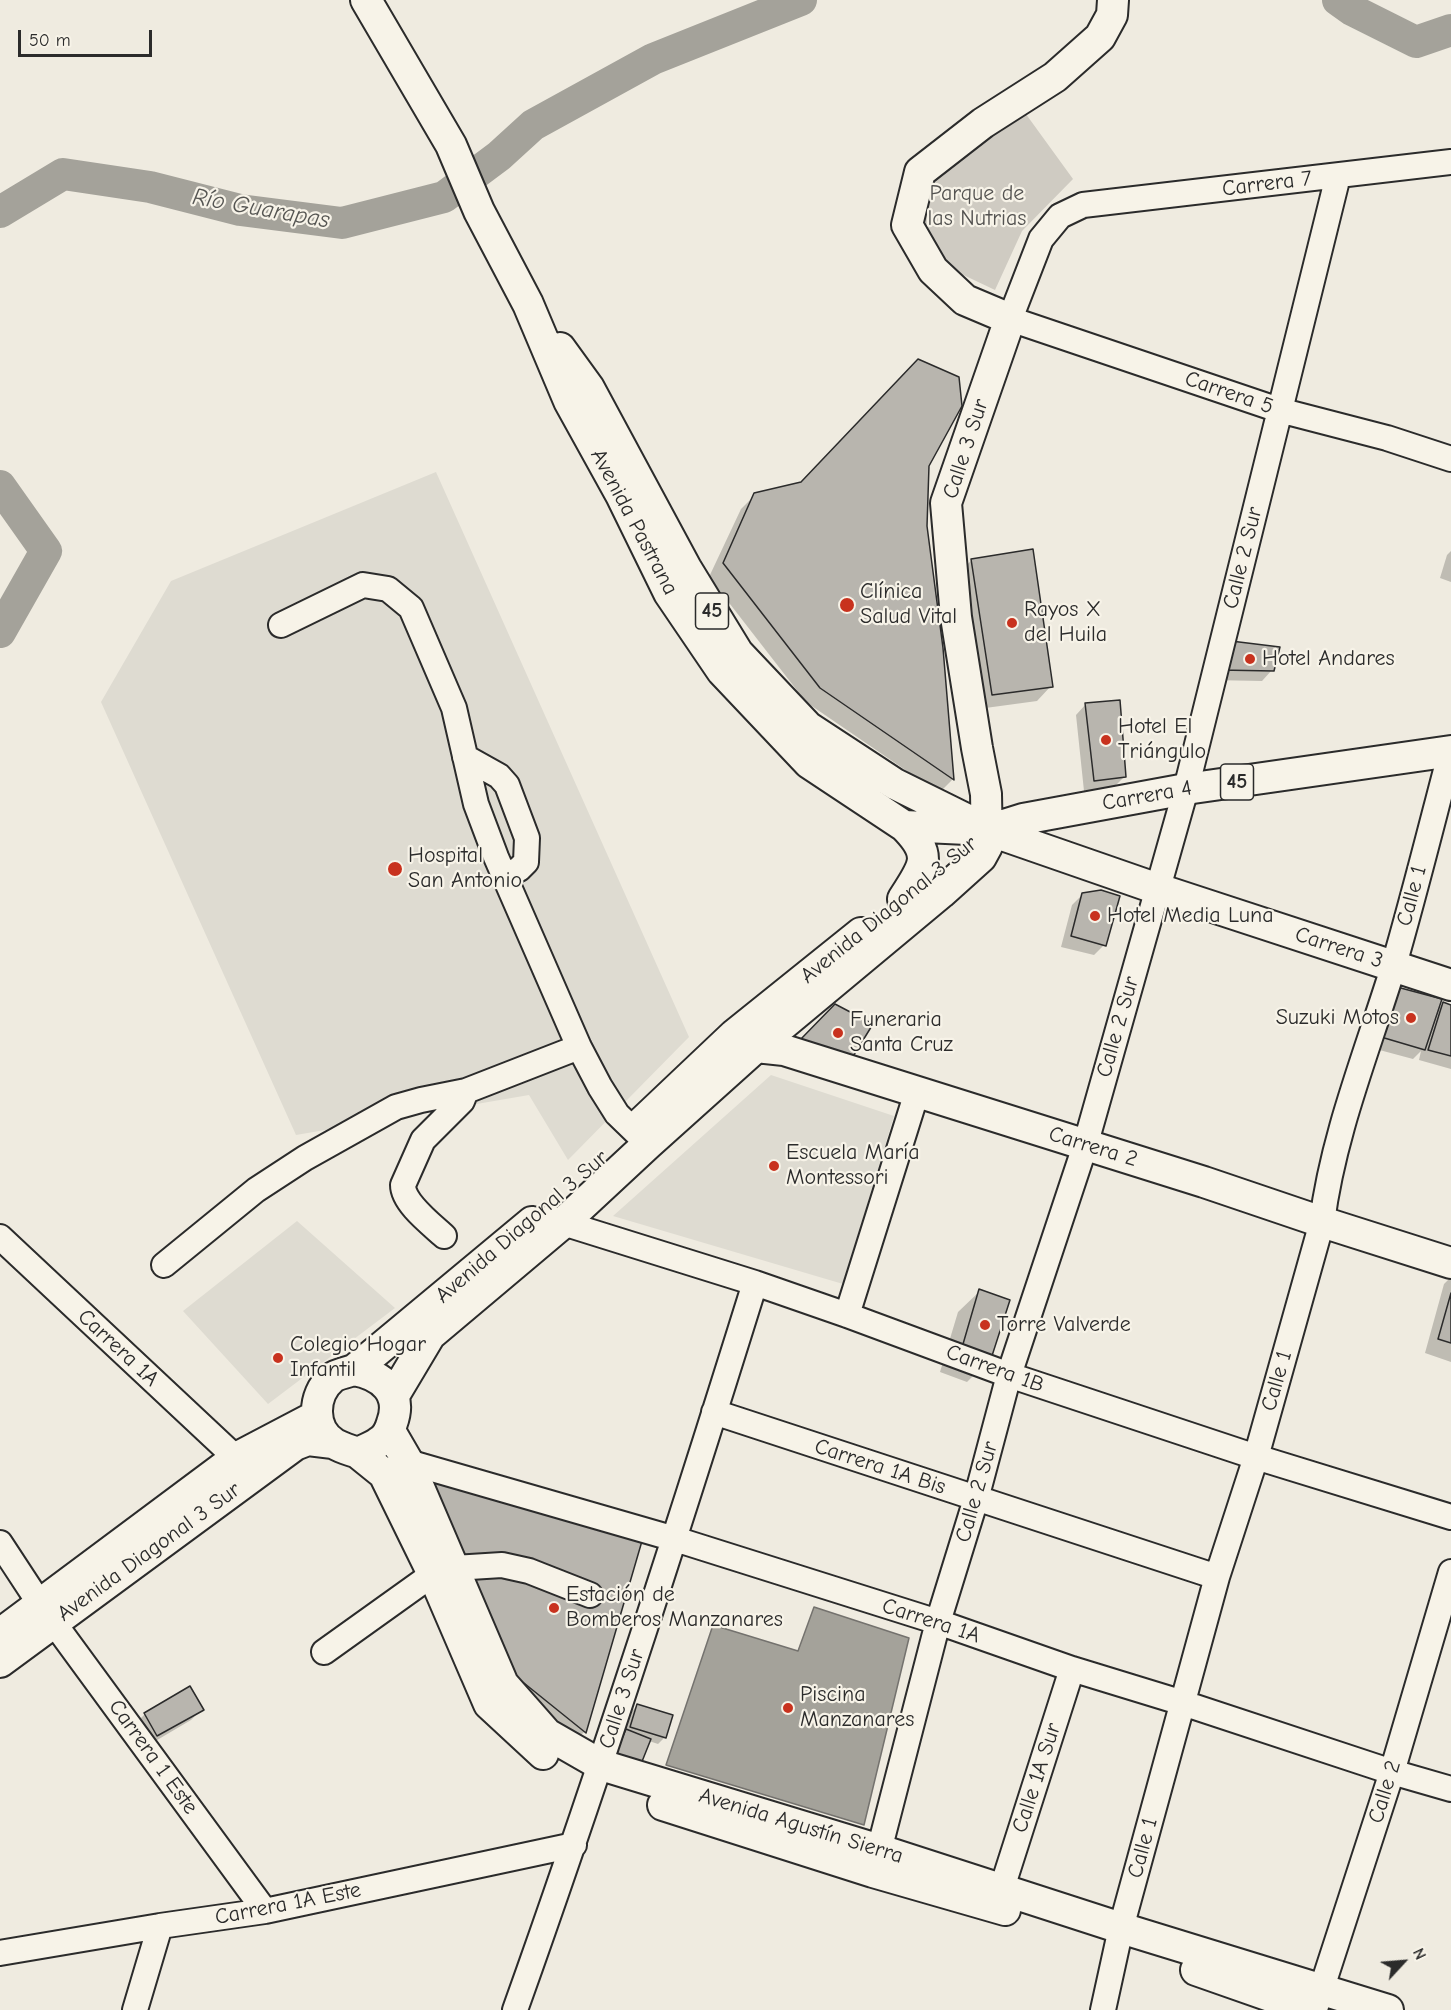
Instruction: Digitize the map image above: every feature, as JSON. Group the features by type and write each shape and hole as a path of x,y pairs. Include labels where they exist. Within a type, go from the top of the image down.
{"main road":[{"name":"Avenida Pastrana","path":"366,0 451,145 479,211 528,304 569,401 621,495 669,593 722,671 809,763 904,826"},
{"path":"1010,319 965,300 933,270 907,225 920,172 983,123 1055,77 1100,37 1112,15 1113,0"},
{"name":"Avenida Pastrana","path":"528,304 588,388 686,568 738,653 808,728 894,783 988,830"},
{"name":"Calle 3 Sur","path":"988,830 986,794 976,748 956,617 946,503 1010,319"},
{"name":"Carrera 4","path":"988,830 1023,819 1186,789 1451,751"},
{"path":"904,826 988,830"},
{"path":"903,899 922,868 924,855 913,835 904,826"},
{"name":"Carrera 3","path":"988,830 1158,889 1451,985"},
{"name":"Avenida Diagonal 3 Sur","path":"393,1397 429,1335 745,1041 903,899 988,830"},
{"name":"Avenida Diagonal 3 Sur","path":"745,1041 941,893 981,857 987,846 988,830"},
{"name":"Carrera 2","path":"745,1041 784,1050 1204,1182 1451,1263"},
{"name":"Avenida Diagonal 3 Sur","path":"354,1370 552,1219"},
{"path":"354,1370 371,1373 385,1383 393,1397 396,1413 390,1431 381,1442 346,1448 322,1431 316,1416 319,1394 333,1377 354,1370"},
{"name":"Avenida Diagonal 3 Sur","path":"0,1662 47,1613 236,1458 316,1416"},
{"name":"Avenida Agustín Sierra","path":"390,1431 408,1462 444,1571"},
{"name":"Avenida Diagonal 3 Sur","path":"0,1634 47,1613 295,1445 308,1440 346,1448"},
{"name":"Avenida Agustín Sierra","path":"346,1448 384,1474 444,1571 503,1684 547,1734 598,1774 1120,1935 1316,2003 1388,2010"},
{"name":"Avenida Agustín Sierra","path":"877,1861 1002,1888 1120,1935"}],"street":[{"name":"Carrera 7","path":"1083,205 1451,162"},
{"name":"Calle 2 Sur","path":"877,1861 938,1622 976,1498 1009,1374 1085,1146 1186,789 1338,176"},
{"name":"Calle 3 Sur","path":"1010,319 1041,239 1060,216 1083,205"},
{"name":"Carrera 5","path":"1010,319 1279,410 1387,438 1451,459"},
{"path":"281,625 363,585 388,589 411,608 454,708 476,804 504,876 579,1047 617,1114 641,1137"},
{"name":"Calle 1","path":"1103,2010 1120,1935 1217,1577 1256,1457 1322,1222 1326,1189 1346,1114 1393,966 1451,751"},
{"path":"465,757 499,776 507,785 528,838 526,862 519,869 504,876"},
{"path":"164,1265 256,1190 305,1158 396,1107 466,1091 579,1047"},
{"path":"444,1236 409,1202 403,1193 403,1185 423,1140 462,1101 466,1091"},
{"path":"846,1315 917,1092"},
{"name":"Carrera 1B","path":"552,1219 755,1283 1009,1374 1256,1457 1451,1517"},
{"name":"Carrera 1A","path":"5,1251 236,1458"},
{"name":"Calle 3 Sur","path":"515,2010 598,1774 755,1283"},
{"name":"Carrera 1A Bis","path":"714,1412 1217,1577"},
{"name":"Carrera 1A","path":"408,1462 675,1539 938,1622 1072,1669 1451,1789"},
{"name":"Carrera 1 Este","path":"0,1543 47,1613 266,1911"},
{"path":"324,1652 444,1571 502,1564 529,1571 590,1595"},
{"name":"Calle 2","path":"1316,2003 1392,1772 1451,1572"},
{"name":"Calle 1A Sur","path":"1002,1888 1072,1669"},
{"name":"Carrera 1A Este","path":"0,1953 266,1911 574,1845"},
{"path":"136,2010 160,1926"}],"shaded area":[{"name":"Hospital San Antonio","path":"436,472 689,1037 568,1160 529,1095 296,1135 101,702 171,581"},
{"name":"Escuela María Montessori","path":"771,1075 894,1116 843,1284 613,1216"},
{"name":"Colegio Hogar Infantil","path":"297,1221 395,1308 268,1404 183,1311"},
{"name":"Piscina Manzanares","path":"814,1607 909,1638 864,1825 666,1765 713,1625 798,1651"}],"green space":[{"name":"Parque de las Nutrias","path":"1023,110 1073,179 1022,231 995,290 955,271 921,226 929,178"}],"building":[{"name":"Clínica Salud Vital","path":"918,359 959,377 962,406 929,466 927,526 943,648 954,780 820,688 723,563 754,493 801,482"},
{"name":"Rayos X del Huila","path":"1033,549 1053,687 992,695 971,559"},
{"name":"Hotel Andares","path":"1231,641 1280,647 1274,671 1219,670"},
{"name":"Hotel El Triángulo","path":"1120,700 1126,777 1094,781 1085,703"},
{"name":"Hotel Media Luna","path":"1101,890 1120,896 1106,946 1071,936 1082,893"},
{"name":"Suzuki Motos","path":"1397,987 1442,999 1425,1050 1381,1037"},
{"path":"1443,1002 1451,1005 1451,1056 1428,1050"},
{"name":"Funeraria Santa Cruz","path":"835,1004 873,1024 849,1063 799,1041"},
{"name":"Torre Valverde","path":"979,1289 1010,1300 990,1362 961,1351"},
{"path":"1451,1293 1451,1343 1438,1339"},
{"name":"Estación de Bomberos Manzanares","path":"432,1479 642,1541 586,1733 514,1675"},
{"path":"190,1686 204,1710 157,1736 144,1713"},
{"path":"637,1704 673,1715 666,1738 630,1727"},
{"path":"626,1729 651,1739 641,1764 616,1753"}],"waterway":[{"name":"Río Guarapas","path":"0,212 63,174 150,187 240,210 342,223 444,197 499,156 533,125 653,59 801,0"},
{"name":"Río Guarapas","path":"1338,0 1352,10 1416,42 1451,30"},
{"name":"Río Guarapas","path":"0,486 46,551 0,632"}],"place":[{"name":"Clínica Salud Vital","path":"847,605"},
{"name":"Rayos X del Huila","path":"1012,623"},
{"name":"Hotel Andares","path":"1250,659"},
{"name":"Hotel El Triángulo","path":"1106,740"},
{"name":"Hospital San Antonio","path":"395,869"},
{"name":"Hotel Media Luna","path":"1095,916"},
{"name":"Suzuki Motos","path":"1411,1018"},
{"name":"Funeraria Santa Cruz","path":"838,1033"},
{"name":"Escuela María Montessori","path":"774,1166"},
{"name":"Torre Valverde","path":"985,1325"},
{"name":"Colegio Hogar Infantil","path":"278,1358"},
{"name":"Estación de Bomberos Manzanares","path":"554,1608"},
{"name":"Piscina Manzanares","path":"788,1708"}]}
